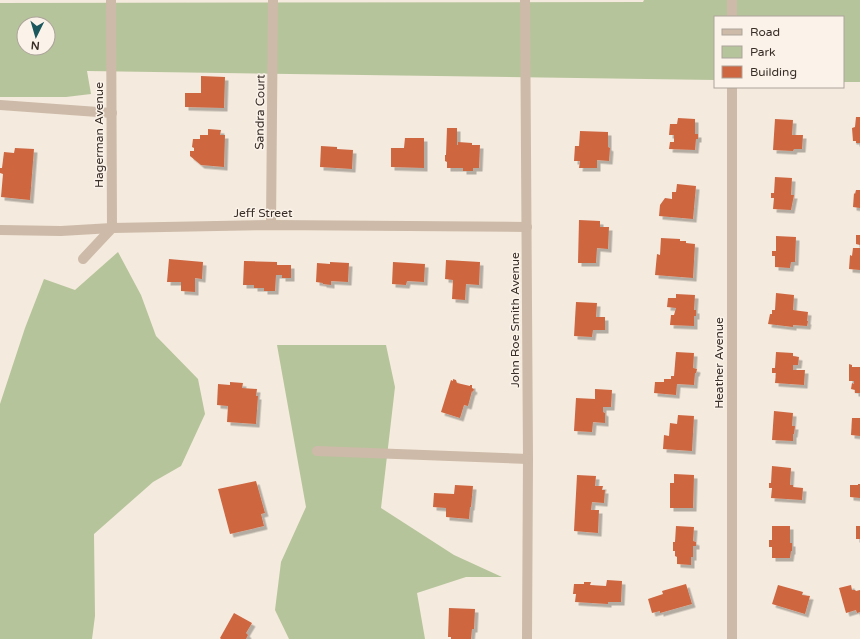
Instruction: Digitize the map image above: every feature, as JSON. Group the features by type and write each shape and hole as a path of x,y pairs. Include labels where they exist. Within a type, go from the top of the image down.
{"street":[{"name":"Hagerman Avenue","path":"112,0 112,228"},
{"name":"Sandra Court","path":"271,225 273,0"},
{"name":"John Roe Smith Avenue","path":"525,0 528,459 527,639"},
{"path":"732,0 732,16"},
{"name":"Heather Avenue","path":"732,88 732,639"},
{"path":"0,105 112,113"},
{"name":"Jeff Street","path":"0,230 61,231 112,228 271,225 527,227"},
{"path":"83,259 112,228"},
{"path":"317,450 528,459"}],"green space":[{"path":"644,0 860,0 860,82 844,82 844,16 714,16 714,80 87,71 91,94 66,97 0,97 0,3 643,2"},
{"path":"118,252 141,295 156,336 198,379 205,414 181,466 153,482 94,534 95,616 92,639 0,639 0,404 25,328 44,279 75,290"},
{"path":"277,345 386,345 395,387 381,508 454,555 502,577 466,577 417,593 425,639 289,639 275,610 281,562 306,507"}],"building":[{"path":"201,76 225,77 224,108 185,107 185,93 201,93"},
{"path":"856,117 860,117 860,143 853,141 852,128 855,127"},
{"path":"678,118 695,119 695,134 698,134 698,139 696,139 695,150 669,149 670,142 674,142 674,135 669,135 670,124 677,124"},
{"path":"775,119 793,120 792,135 803,135 802,149 794,149 793,151 773,150"},
{"path":"447,128 457,128 457,145 458,142 480,145 479,168 473,168 473,171 463,171 463,168 447,168 445,155"},
{"path":"208,129 221,130 220,135 225,135 224,167 201,165 190,156 190,151 194,151 194,148 192,147 193,139 200,139 200,135 208,135"},
{"path":"580,131 608,132 608,147 610,148 609,161 597,160 597,168 579,168 580,161 574,161 575,146 579,146"},
{"path":"405,138 424,138 424,168 391,167 391,148 404,148"},
{"path":"321,146 353,150 352,169 320,167"},
{"path":"15,148 34,149 30,200 1,197 3,174 0,173 0,168 2,168 4,152 14,153"},
{"path":"775,177 792,178 791,195 794,195 791,210 773,209 774,198 771,198 771,193 774,193"},
{"path":"677,184 696,186 693,219 659,216 660,205 665,198 672,199 672,192 676,192"},
{"path":"856,190 860,190 860,208 853,207 854,193 855,194"},
{"path":"579,220 600,221 600,227 609,227 608,249 597,248 596,263 578,263"},
{"path":"856,235 860,235 860,245 856,244"},
{"path":"776,236 796,237 795,262 791,262 790,268 775,267 775,256 772,256 772,251 776,251"},
{"path":"661,238 680,239 680,241 686,241 686,243 695,244 693,278 655,275 657,254 660,255"},
{"path":"853,248 860,248 860,270 849,269 850,255 852,256"},
{"path":"169,259 203,262 202,279 195,278 195,292 181,291 181,282 167,282"},
{"path":"446,260 480,262 479,285 466,284 465,300 452,299 453,280 445,279"},
{"path":"244,261 277,262 277,265 291,265 291,278 282,278 282,275 276,275 275,291 264,291 264,288 254,288 254,285 243,285"},
{"path":"330,262 349,263 348,282 331,281 331,285 316,282 317,263 330,264"},
{"path":"393,262 425,264 424,282 407,281 406,285 392,284"},
{"path":"776,293 794,295 793,310 808,312 807,326 793,325 793,327 768,324 772,310 775,310"},
{"path":"676,294 695,295 694,310 696,310 696,316 694,316 694,326 670,325 671,315 674,315 676,308 667,307 668,298 676,298"},
{"path":"576,302 597,303 596,317 605,317 605,330 593,330 592,337 574,336"},
{"path":"676,352 694,353 693,368 697,369 695,373 694,385 677,384 676,395 654,393 655,382 664,382 664,379 671,379 671,376 674,376"},
{"path":"776,352 793,353 793,356 799,357 798,365 793,365 793,370 805,370 804,385 775,383 776,373 772,373 772,368 775,368"},
{"path":"849,364 852,365 852,367 860,367 860,393 855,393 855,390 851,389 854,381 849,381"},
{"path":"453,379 456,380 457,383 470,386 472,385 472,388 474,389 473,392 472,391 468,406 464,405 460,418 441,412 451,380 453,381"},
{"path":"230,382 243,383 242,388 257,389 256,424 227,422 228,406 217,405 218,384 230,385"},
{"path":"595,389 612,390 611,407 603,407 603,412 605,413 605,423 593,422 592,432 574,431 576,398 595,399"},
{"path":"774,411 793,413 792,426 795,426 793,441 772,440"},
{"path":"678,415 694,416 692,451 663,449 664,435 669,436 670,423 677,424"},
{"path":"852,418 860,418 860,436 851,435"},
{"path":"772,466 791,468 790,485 793,485 793,487 803,488 802,500 771,498 772,488 769,488 769,483 771,483"},
{"path":"674,474 694,475 693,508 670,508 670,483 674,483"},
{"path":"577,475 596,476 595,486 603,486 602,490 605,490 604,503 592,502 591,510 599,510 598,533 574,531"},
{"path":"256,481 265,513 261,514 264,526 230,534 218,489"},
{"path":"860,484 860,498 850,497 850,485"},
{"path":"455,485 473,486 469,519 446,517 446,508 433,507 434,493 454,494"},
{"path":"676,526 694,527 693,541 696,542 696,546 693,546 691,565 677,564 677,557 675,556 675,551 673,551"},
{"path":"772,526 790,526 790,543 792,543 792,551 790,558 772,558 772,547 769,547 769,540 772,540"},
{"path":"856,526 860,526 860,539 856,539"},
{"path":"607,580 622,581 621,602 608,602 608,604 575,602 576,594 573,594 574,584 591,582 590,585 606,586"},
{"path":"686,584 692,604 660,613 660,611 652,613 648,599 663,594 662,591"},
{"path":"778,585 803,592 802,595 810,596 805,614 772,604"},
{"path":"851,585 852,590 860,590 860,612 857,613 856,610 846,613 839,588"},
{"path":"449,608 475,609 474,629 472,629 471,639 451,639 451,637 448,637"},
{"path":"234,613 252,623 246,633 248,635 246,639 221,639 220,638"}]}
